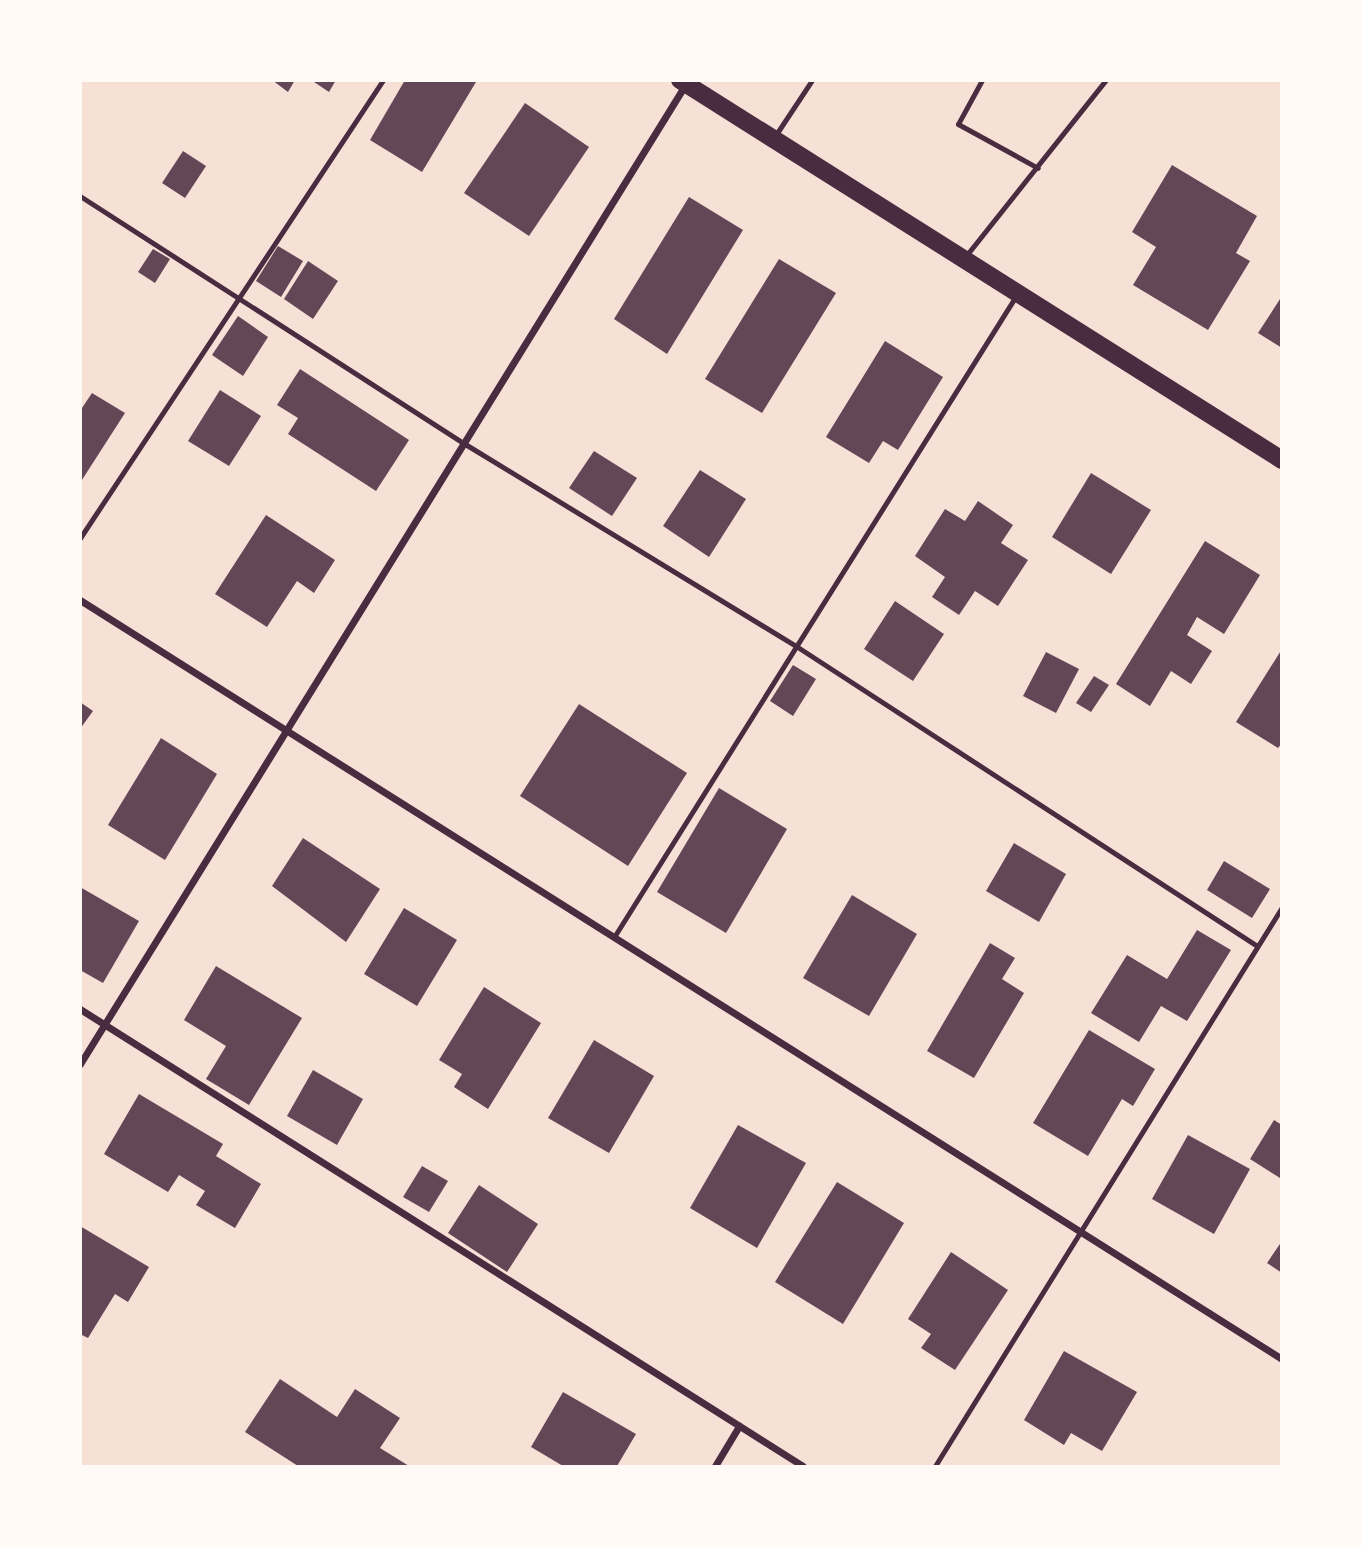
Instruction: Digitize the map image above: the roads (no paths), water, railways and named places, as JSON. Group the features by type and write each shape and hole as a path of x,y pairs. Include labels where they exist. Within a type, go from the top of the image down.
{"main road":[{"path":"682,82 1282,460"}],"street":[{"path":"80,1064 465,444 682,82"},
{"path":"80,600 1282,1359"},
{"path":"80,1009 803,1466"},
{"path":"715,1466 739,1426"}],"lane":[{"path":"80,538 383,80"},
{"path":"772,139 812,80"},
{"path":"982,80 958,124 1038,168"},
{"path":"964,260 1106,80"},
{"path":"80,196 239,295 465,444 796,646 1257,946"},
{"path":"614,937 1017,293"},
{"path":"935,1466 1282,907"}]}
